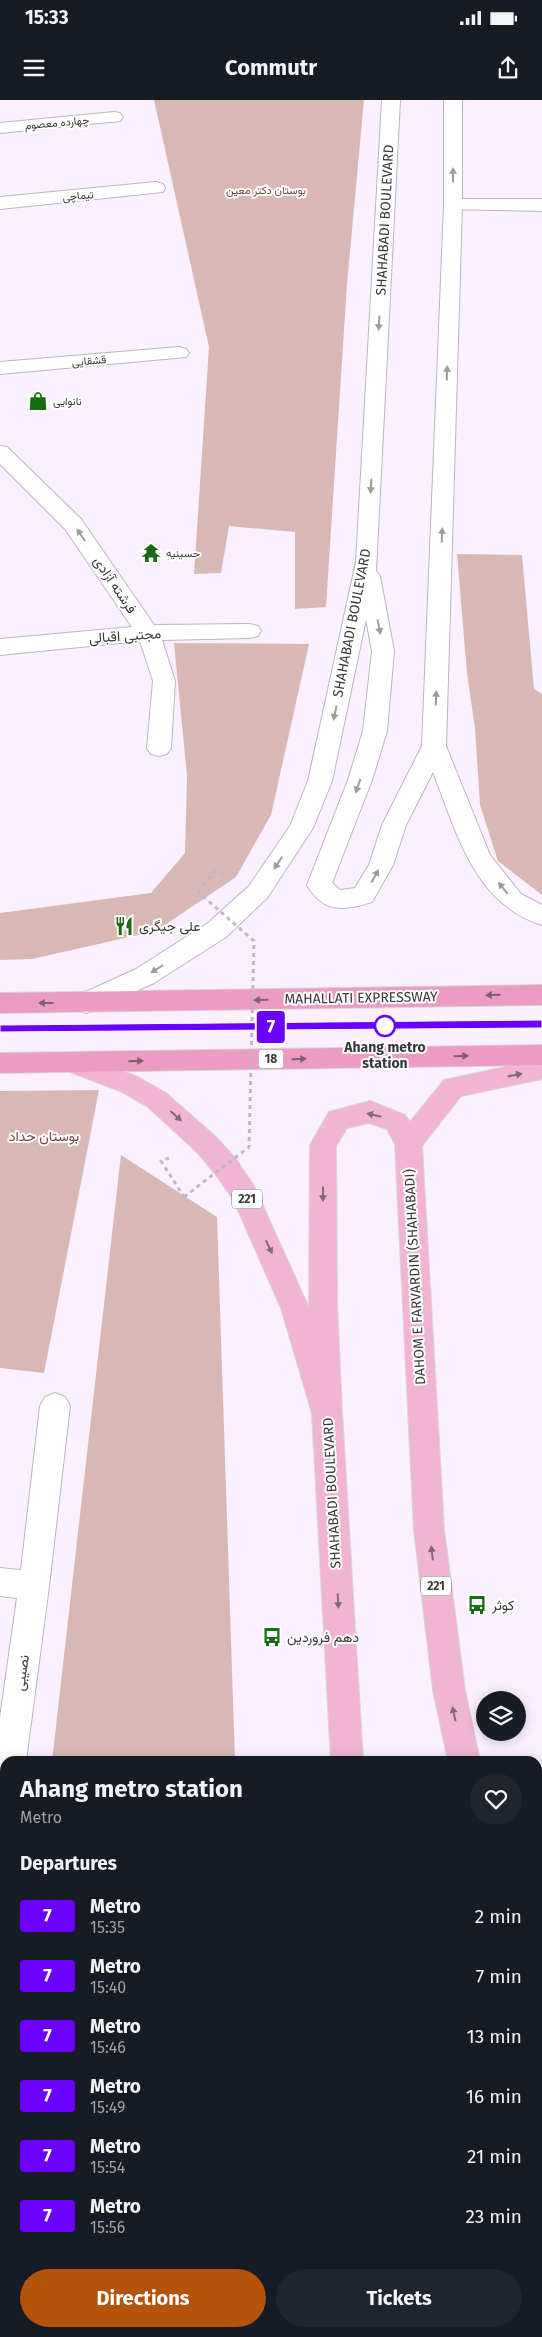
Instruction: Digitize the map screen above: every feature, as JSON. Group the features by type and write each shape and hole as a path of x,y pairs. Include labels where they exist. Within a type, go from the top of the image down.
{"highway":[{"name":"MAHALLATI EXPRESSWAY","path":"0,1003 542,995"},
{"name":"18","path":"0,1063 542,1055"}],"main road":[{"name":"SHAHABADI BOULEVARD","path":"86,1003 145,976 217,930 258,892 301,828 320,781 367,562 391,100"},
{"path":"453,100 453,205 434,746 479,859 512,900 542,916"},
{"name":"چهارده معصوم","path":"0,128 114,117"},
{"name":"تیماچی","path":"0,203 156,188"},
{"path":"453,205 542,205"},
{"name":"قشقایی","path":"0,368 179,353"},
{"name":"فرشته آزادی","path":"0,452 74,524 148,633 164,681 159,748"},
{"path":"367,562 383,651 375,731 360,780 319,885 336,900 364,896 381,865 394,825 434,746"},
{"name":"مجتبی اقبالی","path":"0,647 148,633 250,631"},
{"name":"SHAHABADI BOULEVARD","path":"71,1062 129,1084 157,1100 207,1145 226,1167 244,1194 295,1308 327,1413 347,1756"},
{"path":"408,1144 453,1087 542,1069"},
{"name":"221","path":"327,1413 323,1303 323,1145 338,1119 370,1112 396,1122 408,1144"},
{"name":"DAHOM E FARVARDIN (SHAHABADI)","path":"408,1144 429,1530 449,1690 463,1756"},
{"name":"نصیبی","path":"11,1756 34,1586 55,1406"},
{"path":"0,1582 34,1586"}],"path":[{"path":"161,1161 184,1197 249,1147 254,941 198,892 215,871"}],"green space":[{"name":"بوستان دکتر معین","path":"154,100 364,100 347,284 326,607 295,609 295,532 229,526 221,573 194,574 209,347"},
{"path":"457,554 522,555 534,689 542,694 542,895 498,861 480,805 475,728 467,673"},
{"path":"174,643 309,644 271,815 236,877 156,931 32,959 0,960 0,913 151,893 185,853 187,776"},
{"name":"بوستان حداد","path":"99,1090 44,1373 0,1368 0,1091"},
{"path":"121,1155 217,1217 235,1756 53,1756"}],"metro line":[{"name":"7","path":"0,1028 542,1024"}],"place":[{"name":"نانوایی","path":"38,401"},
{"name":"حسینیه","path":"151,553"},
{"name":"علی جیگری","path":"124,926"},
{"name":"Ahang metro station","path":"385,1026"},
{"name":"کوثر","path":"477,1605"},
{"name":"دهم فروردین","path":"272,1637"}]}
